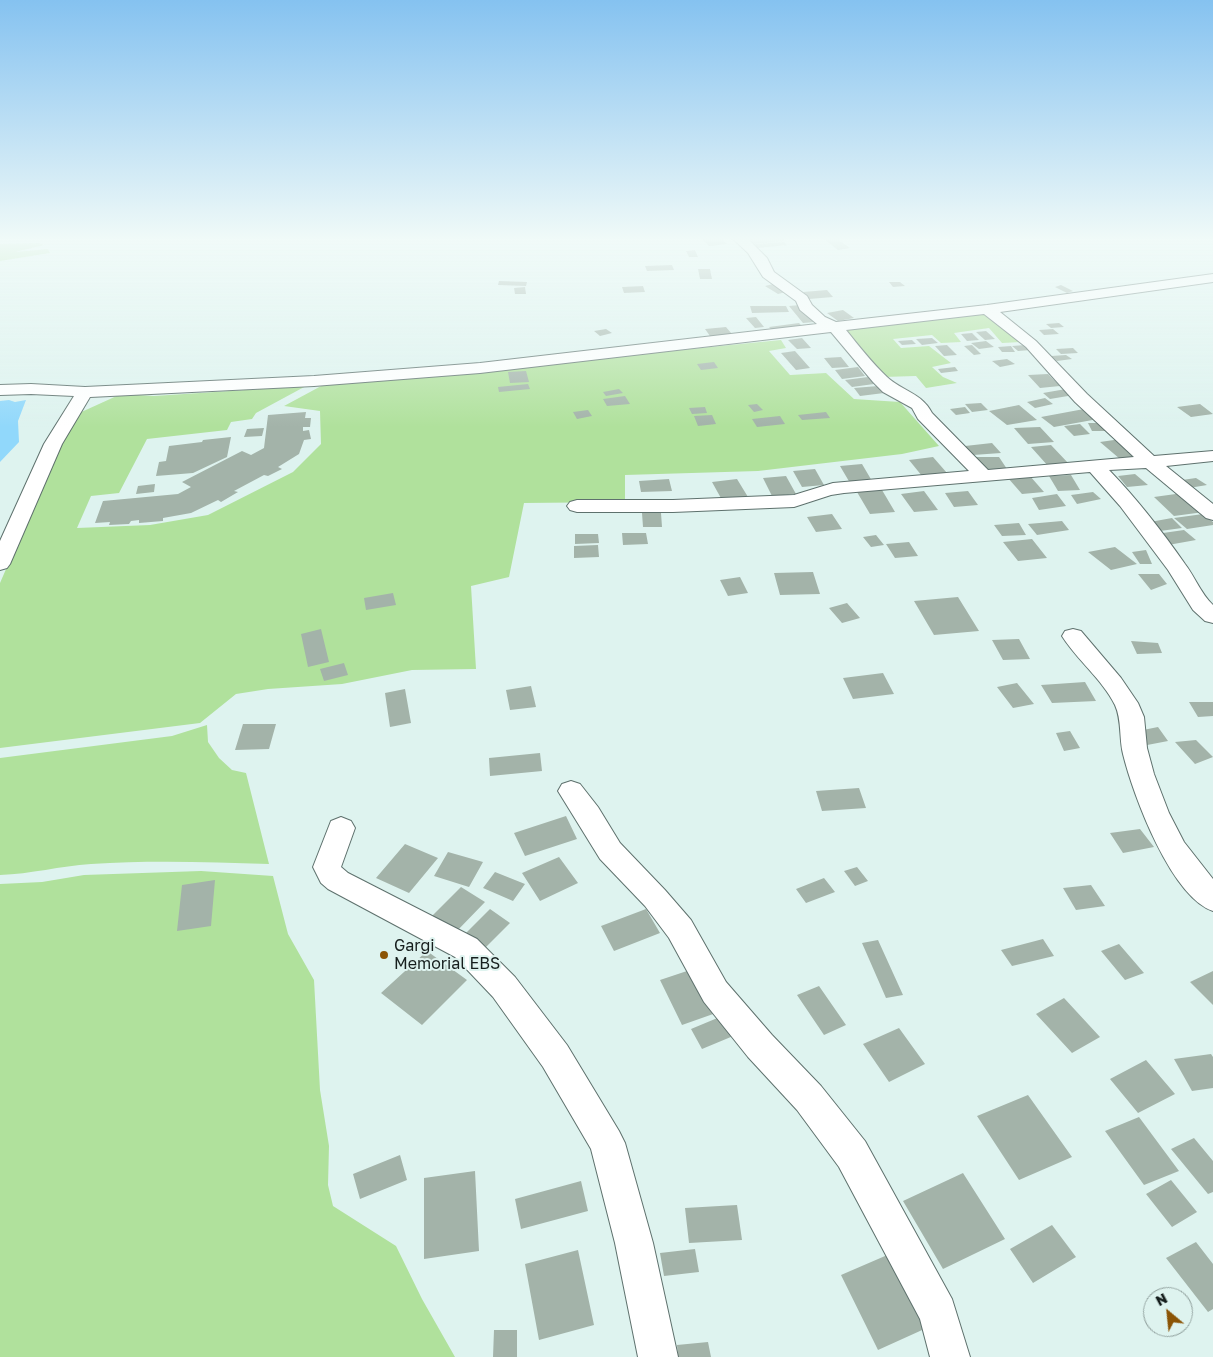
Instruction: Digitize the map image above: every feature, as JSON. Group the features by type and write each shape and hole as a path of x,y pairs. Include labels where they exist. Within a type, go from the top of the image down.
{"street":[{"path":"802,300 805,307 820,320 835,327 879,379 889,388 919,405 924,415 939,432 983,475"},
{"path":"0,390 30,389 85,392 314,381 480,368 1050,300"},
{"path":"987,309 1031,344 1081,398 1150,462 1213,514"},
{"path":"0,564 53,444 85,392"},
{"path":"577,506 673,506 794,501 833,489 1094,466 1209,460"},
{"path":"1094,466 1110,480 1179,569 1202,609 1213,616"},
{"path":"1073,636 1113,685 1130,712 1135,751 1150,806 1168,842 1213,899"},
{"path":"571,791 588,814 610,851 655,898 680,929 715,992 760,1046 809,1098 852,1154 938,1313 950,1357"},
{"path":"341,828 327,867 330,875 338,881 466,948 504,987 555,1056 607,1143 634,1243 658,1357"}],"green space":[{"path":"985,312 1021,342 1002,343 989,328 954,333 961,342 941,343 932,335 893,339 901,348 929,346 951,363 932,367 943,377 957,383 926,388 916,376 883,377 846,330"},
{"path":"781,340 786,348 769,351 790,375 826,373 854,399 900,402 939,446 902,454 758,471 625,475 625,502 524,503 509,577 471,586 476,669 412,670 342,684 268,689 236,694 200,723 0,748 0,583 59,447 77,414 121,394 154,396 306,386 256,413 252,419 231,422 227,430 147,439 119,493 91,496 77,528 150,525 208,515 293,472 321,444 320,411 284,406 323,385"},
{"path":"207,725 208,742 219,758 232,770 246,773 269,864 135,862 79,865 0,875 0,758 172,736"},
{"path":"201,871 273,876 288,934 314,980 320,1090 329,1146 328,1185 333,1206 396,1246 422,1299 455,1357 0,1357 0,884 42,882 84,875"}],"water":[{"path":"9,400 15,402 26,400 18,421 19,442 0,462 0,401"}],"building":[{"path":"800,305 815,322 803,323 789,306"},
{"path":"750,306 786,306 789,312 752,313"},
{"path":"843,310 854,318 838,321 827,313"},
{"path":"756,317 764,327 755,328 746,318"},
{"path":"799,323 802,326 772,330 769,327"},
{"path":"1059,323 1064,327 1051,328 1046,324"},
{"path":"726,327 732,334 710,336 705,329"},
{"path":"606,329 612,333 600,336 594,331"},
{"path":"1053,329 1059,334 1044,335 1039,330"},
{"path":"986,331 995,339 985,340 976,332"},
{"path":"972,333 979,340 967,341 961,334"},
{"path":"802,338 811,348 797,349 788,340"},
{"path":"932,338 938,343 922,345 916,339"},
{"path":"912,340 916,344 902,345 898,341"},
{"path":"986,341 994,347 979,349 971,343"},
{"path":"947,345 957,355 944,356 935,346"},
{"path":"972,345 981,354 974,355 964,346"},
{"path":"1025,345 1031,350 1018,351 1012,346"},
{"path":"1011,346 1015,352 1002,352 998,347"},
{"path":"1073,348 1078,353 1061,354 1056,349"},
{"path":"795,351 810,368 796,370 781,353"},
{"path":"1066,355 1072,359 1057,361 1051,356"},
{"path":"841,357 849,367 832,368 824,358"},
{"path":"1007,359 1015,364 1000,367 992,361"},
{"path":"714,362 718,368 701,370 697,364"},
{"path":"858,367 865,376 842,379 835,370"},
{"path":"955,367 958,371 941,373 938,369"},
{"path":"526,371 529,382 510,383 508,372"},
{"path":"1048,374 1060,386 1040,388 1028,375"},
{"path":"868,377 874,384 852,387 845,380"},
{"path":"528,384 530,389 499,392 498,387"},
{"path":"878,386 884,393 860,396 854,388"},
{"path":"619,389 623,393 606,396 603,392"},
{"path":"1066,389 1074,395 1050,399 1043,393"},
{"path":"625,396 630,404 607,406 603,399"},
{"path":"1045,398 1053,404 1035,408 1027,402"},
{"path":"981,403 988,410 972,412 965,404"},
{"path":"757,404 763,410 754,412 748,405"},
{"path":"1200,404 1213,414 1191,417 1177,407"},
{"path":"1019,405 1037,420 1007,425 989,411"},
{"path":"705,407 707,413 692,414 689,408"},
{"path":"965,407 970,413 956,415 950,409"},
{"path":"1084,409 1098,419 1054,427 1041,417"},
{"path":"588,410 592,416 577,419 573,412"},
{"path":"306,412 305,418 311,418 310,427 303,427 303,431 309,430 311,439 304,440 299,454 278,467 282,469 268,476 264,475 234,491 238,492 221,502 218,500 191,513 163,518 163,521 139,523 139,520 131,521 129,524 109,525 110,522 95,523 103,501 178,494 191,487 182,482 242,451 251,455 264,448 268,415"},
{"path":"826,412 830,418 802,420 798,415"},
{"path":"712,415 716,424 698,426 694,416"},
{"path":"780,416 785,424 757,427 752,419"},
{"path":"1088,423 1106,423 1111,431 1092,431"},
{"path":"1080,424 1090,434 1074,436 1064,426"},
{"path":"1040,427 1054,442 1028,444 1014,428"},
{"path":"264,428 262,436 244,437 247,429"},
{"path":"231,437 227,457 193,473 156,476 159,462 166,461 169,446"},
{"path":"1121,439 1142,457 1120,459 1100,442"},
{"path":"992,443 1001,453 973,455 965,446"},
{"path":"1051,445 1069,464 1048,466 1031,447"},
{"path":"933,457 947,473 922,476 909,460"},
{"path":"974,457 999,457 1007,469 981,470"},
{"path":"862,464 872,481 850,483 840,466"},
{"path":"815,469 824,485 802,487 793,471"},
{"path":"1135,474 1148,485 1127,487 1118,476"},
{"path":"1071,475 1080,490 1058,491 1049,476"},
{"path":"786,476 796,494 772,496 763,478"},
{"path":"1030,476 1044,492 1022,494 1008,478"},
{"path":"1196,478 1207,485 1189,488 1182,480"},
{"path":"669,479 672,491 641,492 639,481"},
{"path":"737,479 748,497 722,500 712,482"},
{"path":"155,484 154,492 136,494 138,486"},
{"path":"882,490 895,512 870,514 857,492"},
{"path":"924,491 938,510 914,512 901,494"},
{"path":"968,491 978,505 954,507 945,493"},
{"path":"1093,492 1101,499 1077,504 1071,495"},
{"path":"1183,493 1204,512 1174,516 1154,497"},
{"path":"1057,494 1066,506 1039,510 1032,498"},
{"path":"642,513 661,513 662,527 643,527"},
{"path":"832,514 842,529 816,532 807,517"},
{"path":"1203,514 1213,522 1213,525 1187,529 1174,518"},
{"path":"1172,518 1182,528 1160,531 1150,522"},
{"path":"1062,521 1069,530 1037,535 1028,524"},
{"path":"1019,523 1026,535 1002,536 994,525"},
{"path":"1184,530 1196,540 1168,545 1156,534"},
{"path":"622,533 646,533 648,544 623,545"},
{"path":"575,534 598,534 599,543 575,544"},
{"path":"876,535 884,545 871,547 863,537"},
{"path":"1032,539 1047,558 1018,561 1003,542"},
{"path":"909,542 918,556 895,558 886,544"},
{"path":"598,545 599,557 574,558 574,546"},
{"path":"1115,547 1137,564 1111,570 1088,552"},
{"path":"1146,550 1152,564 1140,564 1132,552"},
{"path":"813,572 820,594 780,595 774,573"},
{"path":"1138,574 1159,574 1167,584 1151,590"},
{"path":"740,577 748,593 728,596 720,580"},
{"path":"393,593 396,605 366,610 364,598"},
{"path":"958,597 979,631 934,635 914,601"},
{"path":"847,603 860,618 842,623 829,608"},
{"path":"321,629 329,662 308,667 301,634"},
{"path":"1019,639 1030,659 1003,660 992,640"},
{"path":"1131,641 1158,643 1162,653 1137,654"},
{"path":"344,663 348,675 324,681 320,669"},
{"path":"883,673 894,694 853,699 843,678"},
{"path":"1085,682 1096,701 1052,703 1041,685"},
{"path":"1017,683 1034,704 1013,708 997,687"},
{"path":"531,686 536,707 510,710 506,690"},
{"path":"405,689 411,723 390,727 385,693"},
{"path":"1189,702 1213,702 1213,716 1198,717"},
{"path":"243,724 276,724 269,749 235,750"},
{"path":"1158,727 1168,741 1142,746 1138,731"},
{"path":"1070,731 1080,748 1064,751 1056,733"},
{"path":"1196,740 1213,757 1195,764 1175,742"},
{"path":"540,753 542,771 490,776 489,758"},
{"path":"859,788 866,808 822,811 816,791"},
{"path":"566,816 577,839 525,856 514,833"},
{"path":"1140,829 1154,847 1123,853 1110,833"},
{"path":"405,844 438,858 409,893 376,878"},
{"path":"448,852 483,862 469,887 434,876"},
{"path":"559,857 578,883 540,901 522,873"},
{"path":"857,867 868,881 855,886 844,871"},
{"path":"495,872 525,884 513,901 483,888"},
{"path":"824,878 835,892 806,903 796,889"},
{"path":"215,880 211,926 177,931 182,885"},
{"path":"1091,885 1105,906 1076,910 1063,888"},
{"path":"461,887 485,902 455,933 431,917"},
{"path":"490,909 510,923 486,947 466,933"},
{"path":"646,909 660,933 614,951 601,926"},
{"path":"1043,939 1054,956 1012,966 1001,950"},
{"path":"878,940 903,995 886,998 862,943"},
{"path":"1119,944 1144,973 1125,980 1101,951"},
{"path":"427,951 467,980 422,1025 381,993"},
{"path":"693,969 716,1013 682,1025 660,980"},
{"path":"1213,971 1213,1005 1190,982"},
{"path":"819,986 846,1025 824,1035 797,995"},
{"path":"1064,998 1100,1037 1072,1053 1036,1014"},
{"path":"727,1014 738,1034 702,1049 691,1029"},
{"path":"899,1028 925,1064 889,1082 863,1044"},
{"path":"1211,1054 1213,1057 1213,1088 1192,1091 1174,1059"},
{"path":"1146,1060 1175,1094 1138,1113 1110,1079"},
{"path":"1028,1095 1072,1157 1019,1180 977,1116"},
{"path":"1139,1117 1179,1171 1144,1185 1105,1131"},
{"path":"1194,1138 1213,1161 1213,1192 1208,1194 1171,1149"},
{"path":"400,1155 407,1180 360,1199 353,1174"},
{"path":"475,1171 479,1251 424,1259 424,1178"},
{"path":"963,1173 1005,1239 943,1269 903,1201"},
{"path":"1171,1180 1197,1212 1172,1227 1146,1194"},
{"path":"581,1181 588,1211 521,1229 515,1199"},
{"path":"737,1205 742,1240 689,1243 685,1208"},
{"path":"1052,1225 1076,1257 1033,1283 1010,1249"},
{"path":"1196,1242 1213,1264 1213,1309 1208,1312 1193,1293 1193,1287 1189,1287 1166,1258"},
{"path":"695,1249 699,1272 664,1276 660,1253"},
{"path":"578,1250 594,1325 539,1340 525,1264"},
{"path":"892,1253 931,1326 878,1350 841,1275"},
{"path":"494,1330 517,1330 517,1357 493,1357"},
{"path":"708,1342 711,1357 678,1357 677,1345"}],"place":[{"name":"Gargi Memorial EBS","path":"384,955"}]}
